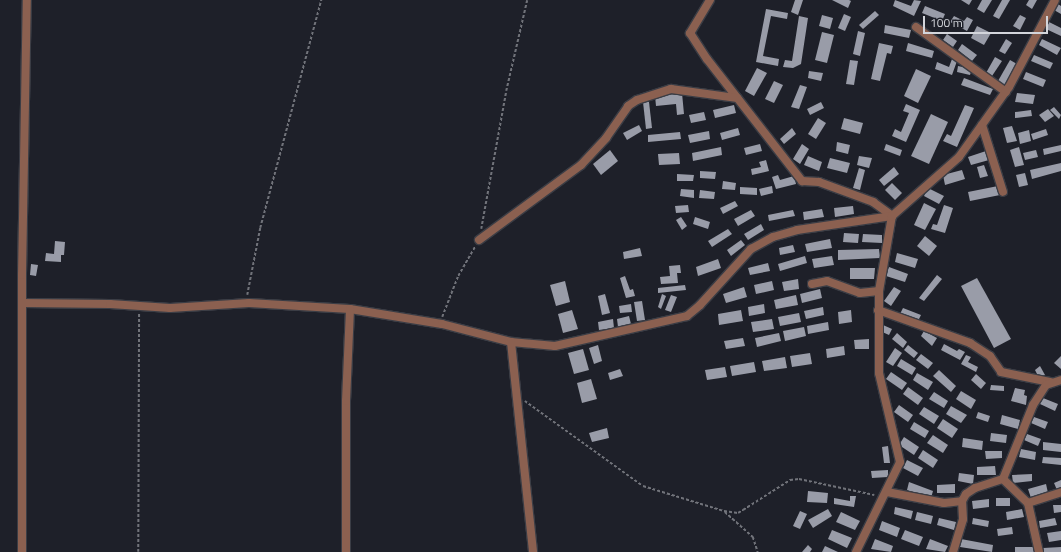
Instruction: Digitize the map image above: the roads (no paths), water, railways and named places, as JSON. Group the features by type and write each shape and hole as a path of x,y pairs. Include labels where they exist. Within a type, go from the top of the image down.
{"street":[{"path":"22,552 23,303 27,0"},
{"path":"710,0 690,32 737,98 802,181 819,182 873,202 892,216"},
{"path":"23,303 170,308 246,303 350,309 440,323 512,342 556,346 679,319 700,306 751,249 762,242 797,230 892,216 959,157 1006,92 1055,0"},
{"path":"916,27 1006,92"},
{"path":"479,240 581,165 606,138 628,106 637,100 671,89 737,98"},
{"path":"982,124 1003,192"},
{"path":"856,552 881,499 887,492 900,462 879,373 879,291 892,216"},
{"path":"812,284 828,281 860,293 879,291"},
{"path":"346,552 346,401 350,309"},
{"path":"878,310 970,343 990,356 1001,372 1050,382 1061,380"},
{"path":"512,342 533,552"},
{"path":"1003,480 1033,405 1050,382"},
{"path":"953,552 963,519 962,501 966,494 975,488 1003,480"},
{"path":"1003,480 1028,503 1039,552"},
{"path":"887,492 944,503 962,501"},
{"path":"1028,503 1061,492"}]}
